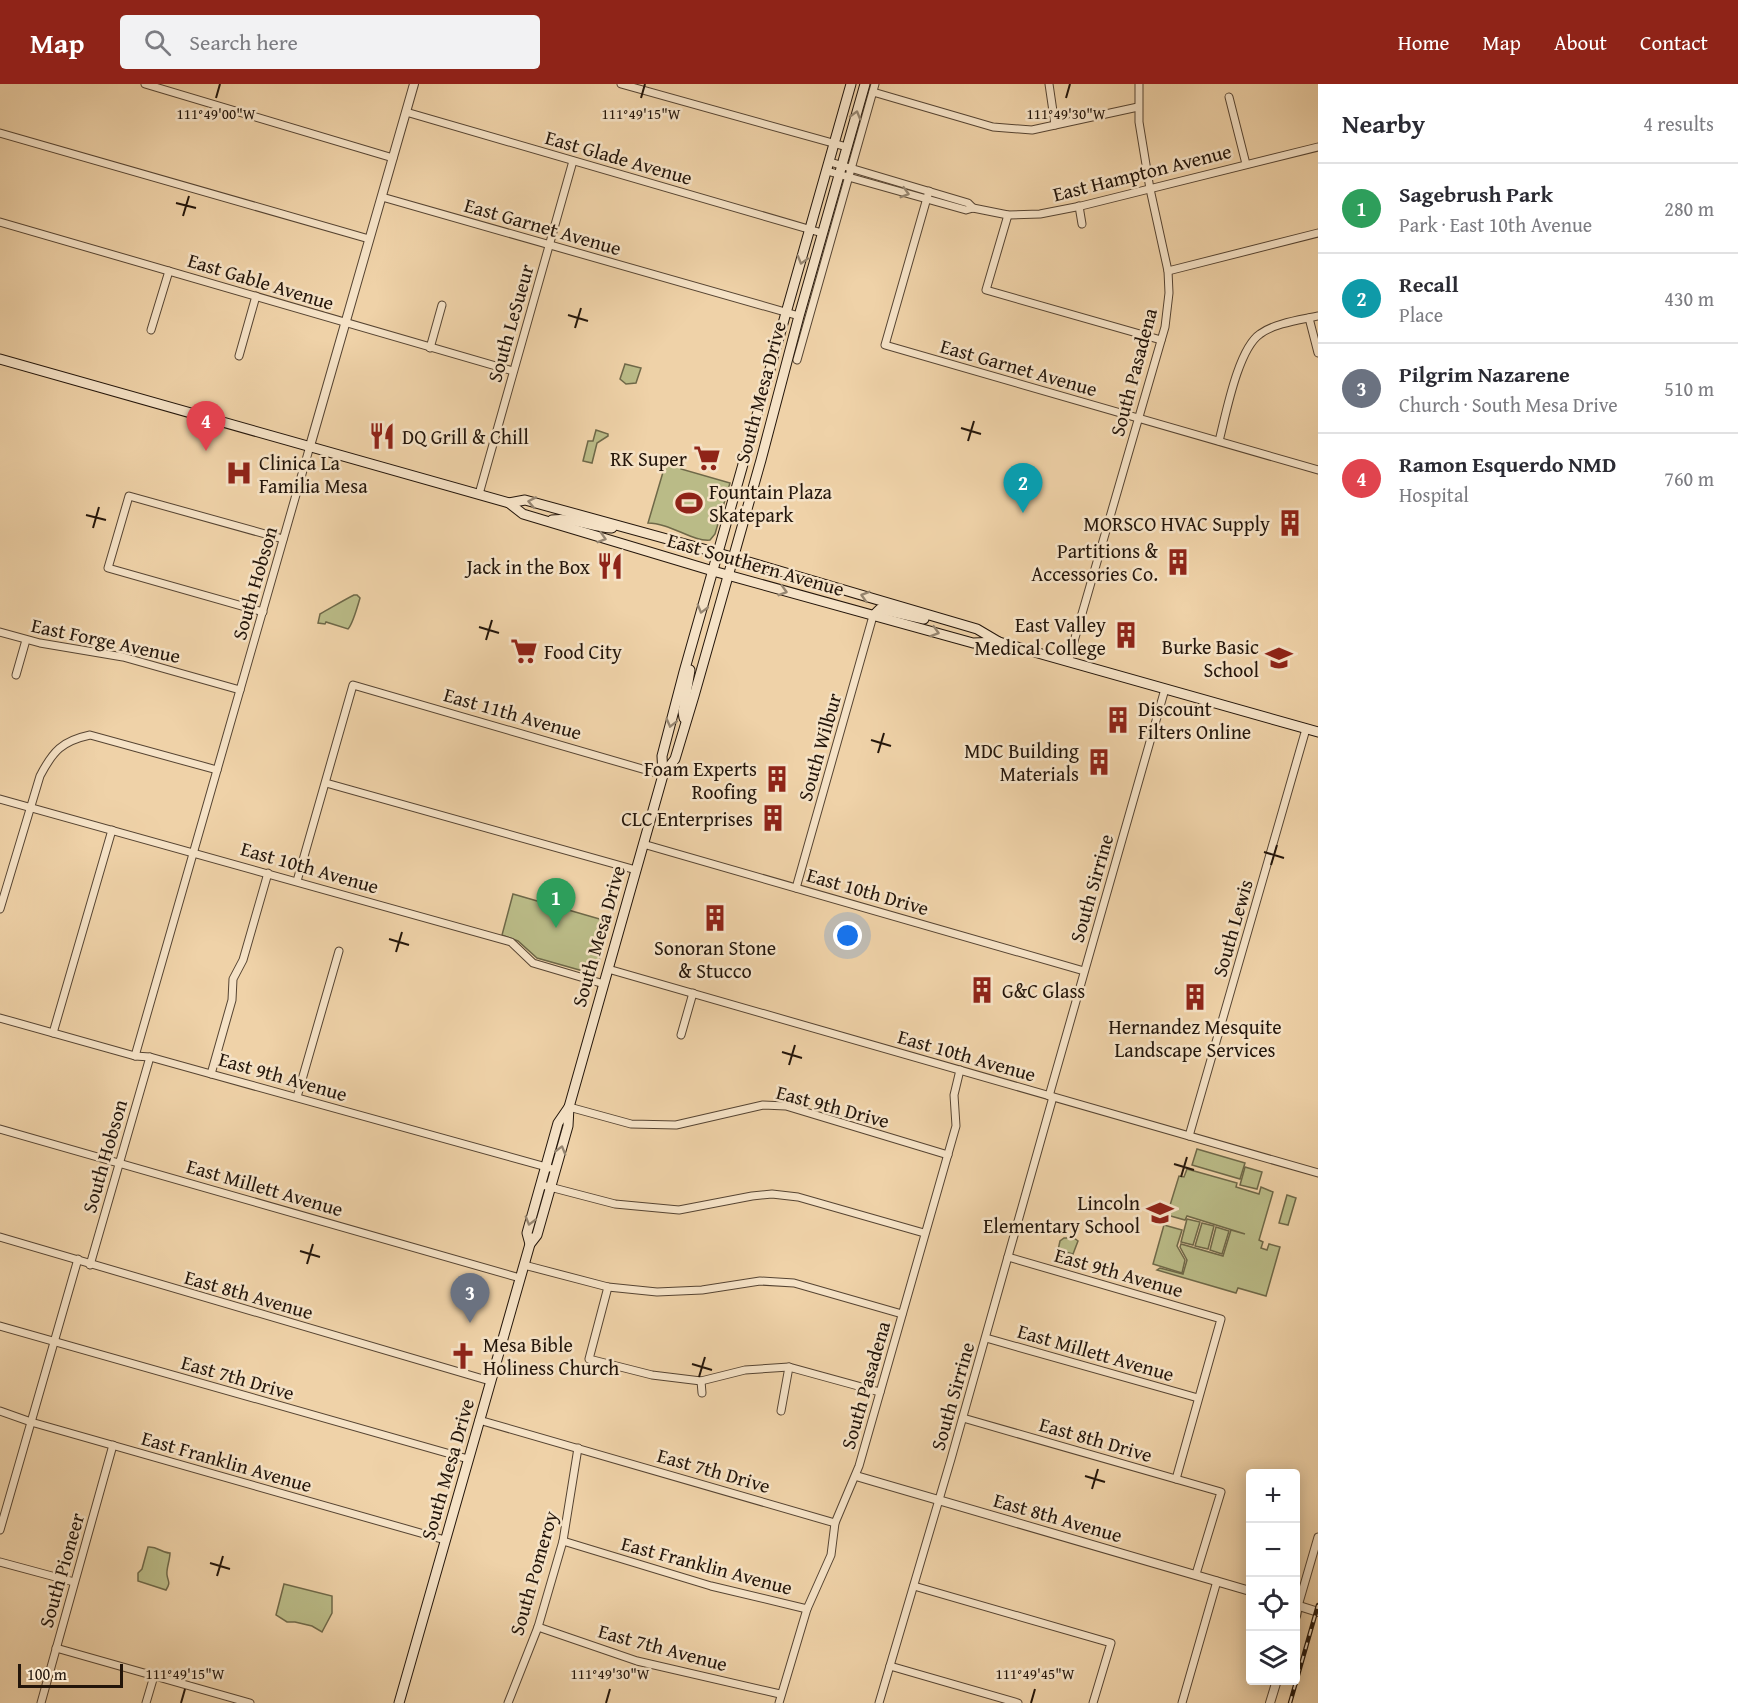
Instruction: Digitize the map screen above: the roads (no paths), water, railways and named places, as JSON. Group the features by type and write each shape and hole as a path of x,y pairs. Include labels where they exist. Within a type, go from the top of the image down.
{"main road":[{"name":"South Mesa Drive","path":"399,1703 530,1244 537,1235 551,1187 551,1168 558,1123 569,1107 604,984 663,774 662,756 688,657 852,84"},
{"name":"South Mesa Drive","path":"663,774 675,759 686,723 761,460 822,233 845,171 847,147 865,84"},
{"name":"East Southern Avenue","path":"0,359 479,494 509,502 525,500 718,552 977,629 999,642 1318,732"},
{"name":"East Southern Avenue","path":"509,502 523,514 728,576 973,643 999,642"},
{"path":"547,521 567,519 611,528 621,526"},
{"path":"873,615 880,609 887,609 931,620 941,618"},
{"path":"686,723 683,712 690,671 688,657"},
{"name":"South Mesa Drive","path":"530,1244 527,1233 541,1184 551,1168"}],"street":[{"path":"145,84 393,158"},
{"name":"South Hobson","path":"135,1056 414,84"},
{"path":"621,84 847,147"},
{"path":"1049,84 1055,125"},
{"name":"South Pasadena","path":"1068,662 1168,311 1168,271 1150,189 1138,107 1139,84"},
{"path":"874,88 993,127 1032,130 1138,107"},
{"name":"South Mesa Drive","path":"797,360 845,171 874,88"},
{"path":"1229,97 1246,164"},
{"name":"East Glade Avenue","path":"406,112 822,233"},
{"path":"0,133 369,240"},
{"name":"East Hampton Avenue","path":"829,167 928,195 966,210 973,208 1008,215 1040,214 1318,147"},
{"name":"South LeSueur","path":"479,494 573,161"},
{"name":"East Garnet Avenue","path":"928,195 885,345 1318,470"},
{"name":"East Garnet Avenue","path":"382,197 799,316"},
{"path":"1078,206 1082,224"},
{"path":"1008,215 986,290 1161,340"},
{"name":"East Gable Avenue","path":"0,222 513,371"},
{"path":"1168,271 1318,233"},
{"path":"151,330 169,271"},
{"path":"239,356 256,296"},
{"path":"430,348 442,305"},
{"path":"1219,441 1248,345 1270,328 1318,316"},
{"path":"1309,318 1318,353"},
{"path":"262,612 108,568 118,532 129,496 283,539"},
{"name":"South Wilbur","path":"796,888 873,615"},
{"name":"East Forge Avenue","path":"0,632 26,640 111,654 240,690"},
{"path":"16,675 26,640"},
{"name":"East 11th Avenue","path":"326,783 353,685 663,774"},
{"name":"South Sirrine","path":"879,1703 986,1338 1084,971 1165,689"},
{"name":"South Lewis","path":"1189,1136 1306,729"},
{"path":"0,909 40,776 49,759 60,746 75,738 90,735 217,771"},
{"path":"297,881 326,783 636,870"},
{"name":"East 10th Avenue","path":"0,799 510,942 532,963 604,984"},
{"path":"53,1033 112,830"},
{"name":"East 10th Drive","path":"643,844 1084,971"},
{"path":"211,1074 232,1000 232,978 243,960 268,873"},
{"path":"297,1097 339,951"},
{"name":"East 10th Avenue","path":"608,969 1318,1173"},
{"path":"681,1035 693,993"},
{"name":"East 9th Avenue","path":"0,1018 551,1168"},
{"name":"South Hobson","path":"90,1265 150,1057"},
{"name":"South Pasadena","path":"779,1703 807,1609 831,1555 835,1523 856,1476 948,1155 956,1125 954,1095 960,1070"},
{"path":"747,1099 747,1109"},
{"name":"East 9th Drive","path":"569,1107 632,1124 676,1125 763,1105 786,1106 948,1155"},
{"name":"East Millett Avenue","path":"0,1129 520,1278"},
{"path":"541,1184 615,1204 679,1210 772,1194 798,1197 924,1233"},
{"name":"East 8th Avenue","path":"0,1237 490,1381"},
{"name":"East 9th Avenue","path":"1008,1257 1221,1319 1198,1398"},
{"path":"0,1530 78,1259"},
{"path":"524,1265 608,1287 657,1292 702,1290 760,1281 794,1283 902,1314"},
{"path":"608,1287 589,1359 652,1376 701,1381 745,1370 789,1367 880,1392"},
{"name":"East 7th Drive","path":"0,1326 468,1459"},
{"name":"East Millett Avenue","path":"986,1338 1198,1398"},
{"path":"781,1411 789,1367"},
{"path":"701,1381 702,1392"},
{"path":"1176,1479 1198,1398"},
{"name":"East Franklin Avenue","path":"0,1411 31,1422 445,1540"},
{"name":"East 8th Drive","path":"963,1418 1221,1492 1196,1574"},
{"name":"East 7th Drive","path":"479,1420 835,1523"},
{"name":"South Pioneer","path":"40,1703 113,1445"},
{"name":"South Pomeroy","path":"508,1703 538,1627 563,1541 578,1448"},
{"name":"East 8th Avenue","path":"856,1476 1246,1590"},
{"path":"1300,1595 1318,1537"},
{"name":"East Franklin Avenue","path":"563,1541 711,1586 807,1609"},
{"path":"0,1562 74,1582"},
{"path":"1182,1703 1217,1581"},
{"path":"914,1586 1111,1643 1094,1703"},
{"path":"1300,1606 1318,1612"},
{"name":"East 7th Avenue","path":"538,1627 637,1661 780,1694"},
{"path":"56,1648 250,1703"},
{"path":"890,1666 1018,1703"},
{"path":"146,1703 154,1676"},
{"path":"1270,1703 1275,1685"}],"railway":[{"path":"1290,1703 1318,1605"}],"place":[{"name":"DQ Grill & Chill","path":"382,436"},
{"name":"Ramon Esquerdo NMD","path":"206,451"},
{"name":"RK Super","path":"707,458"},
{"name":"Clinica La Familia Mesa","path":"239,473"},
{"name":"Fountain Plaza Skatepark","path":"689,503"},
{"name":"Recall","path":"1023,513"},
{"name":"MORSCO HVAC Supply","path":"1290,523"},
{"name":"Partitions & Accessories Co.","path":"1178,562"},
{"name":"Jack in the Box","path":"610,566"},
{"name":"East Valley Medical College","path":"1126,635"},
{"name":"Food City","path":"524,651"},
{"name":"Burke Basic School","path":"1279,658"},
{"name":"Discount Filters Online","path":"1118,720"},
{"name":"MDC Building Materials","path":"1099,762"},
{"name":"Foam Experts Roofing","path":"777,779"},
{"name":"CLC Enterprises","path":"773,818"},
{"name":"Sonoran Stone & Stucco","path":"715,918"},
{"name":"Sagebrush Park","path":"556,928"},
{"name":"G&C Glass","path":"982,990"},
{"name":"Hernandez Mesquite Landscape Services","path":"1195,997"},
{"name":"Lincoln Elementary School","path":"1160,1213"},
{"name":"Pilgrim Nazarene","path":"470,1323"},
{"name":"Mesa Bible Holiness Church","path":"463,1356"}]}
